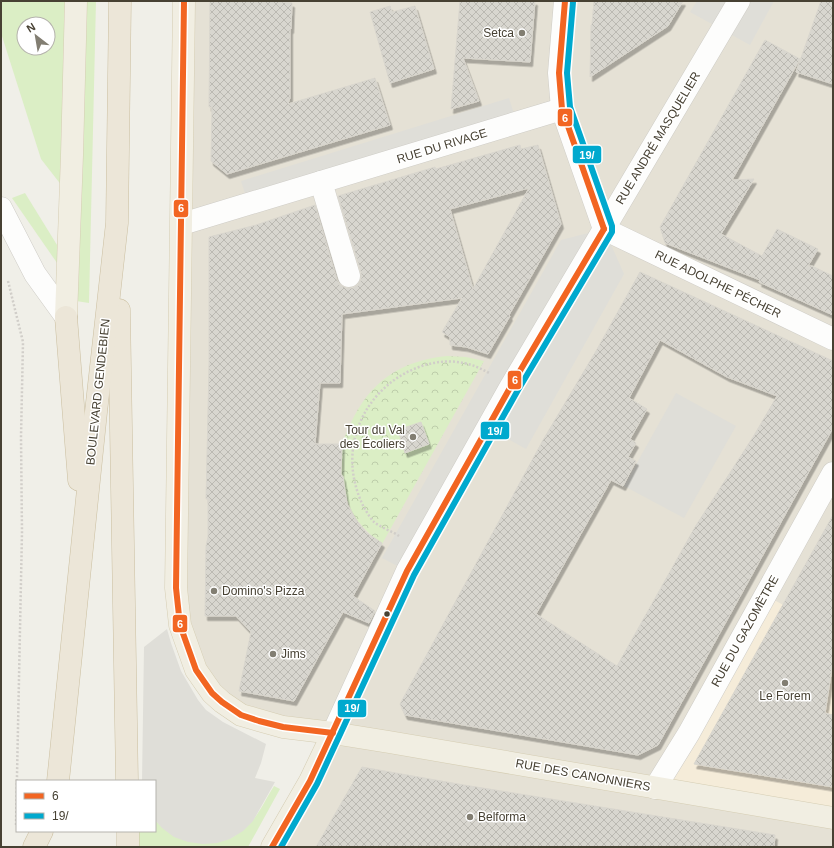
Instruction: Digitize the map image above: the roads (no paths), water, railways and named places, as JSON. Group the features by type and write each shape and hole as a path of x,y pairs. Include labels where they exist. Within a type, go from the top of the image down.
{"highway":[{"name":"BOULEVARD GENDEBIEN","path":"58,780 117,223 120,1"},
{"path":"117,223 127,780"},
{"path":"66,318 83,536"},
{"path":"34,847 42,832"},
{"path":"51,847 53,832"},
{"path":"128,832 128,847"}],"main road":[{"path":"66,318 76,1"},
{"name":"RUE DES CANONNIERS","path":"184,1 176,588 180,625 196,670 212,692 222,702 241,715 283,727 333,733 833,818"},
{"name":"RUE ANDRÉ MASQUELIER","path":"272,847 310,781 333,733"}],"street":[{"path":"565,1 559,73 562,109 604,229"},
{"name":"RUE ANDRÉ MASQUELIER","path":"333,733 407,571 511,386 738,1"},
{"name":"RUE DU RIVAGE","path":"182,224 562,109"},
{"path":"321,182 349,276"},
{"path":"1,208 35,274 66,318"},
{"name":"RUE ADOLPHE PÉCHER","path":"604,229 833,339"},
{"name":"RUE DU GAZOMÈTRE","path":"655,788 689,733 833,473"}],"place":[{"name":"Setca","path":"522,33"},
{"name":"Tour du Val des Écoliers","path":"413,437"},
{"name":"Domino's Pizza","path":"214,591"},
{"name":"Jims","path":"273,654"},
{"name":"Le Forem","path":"785,683"},
{"name":"Belforma","path":"470,817"}]}
